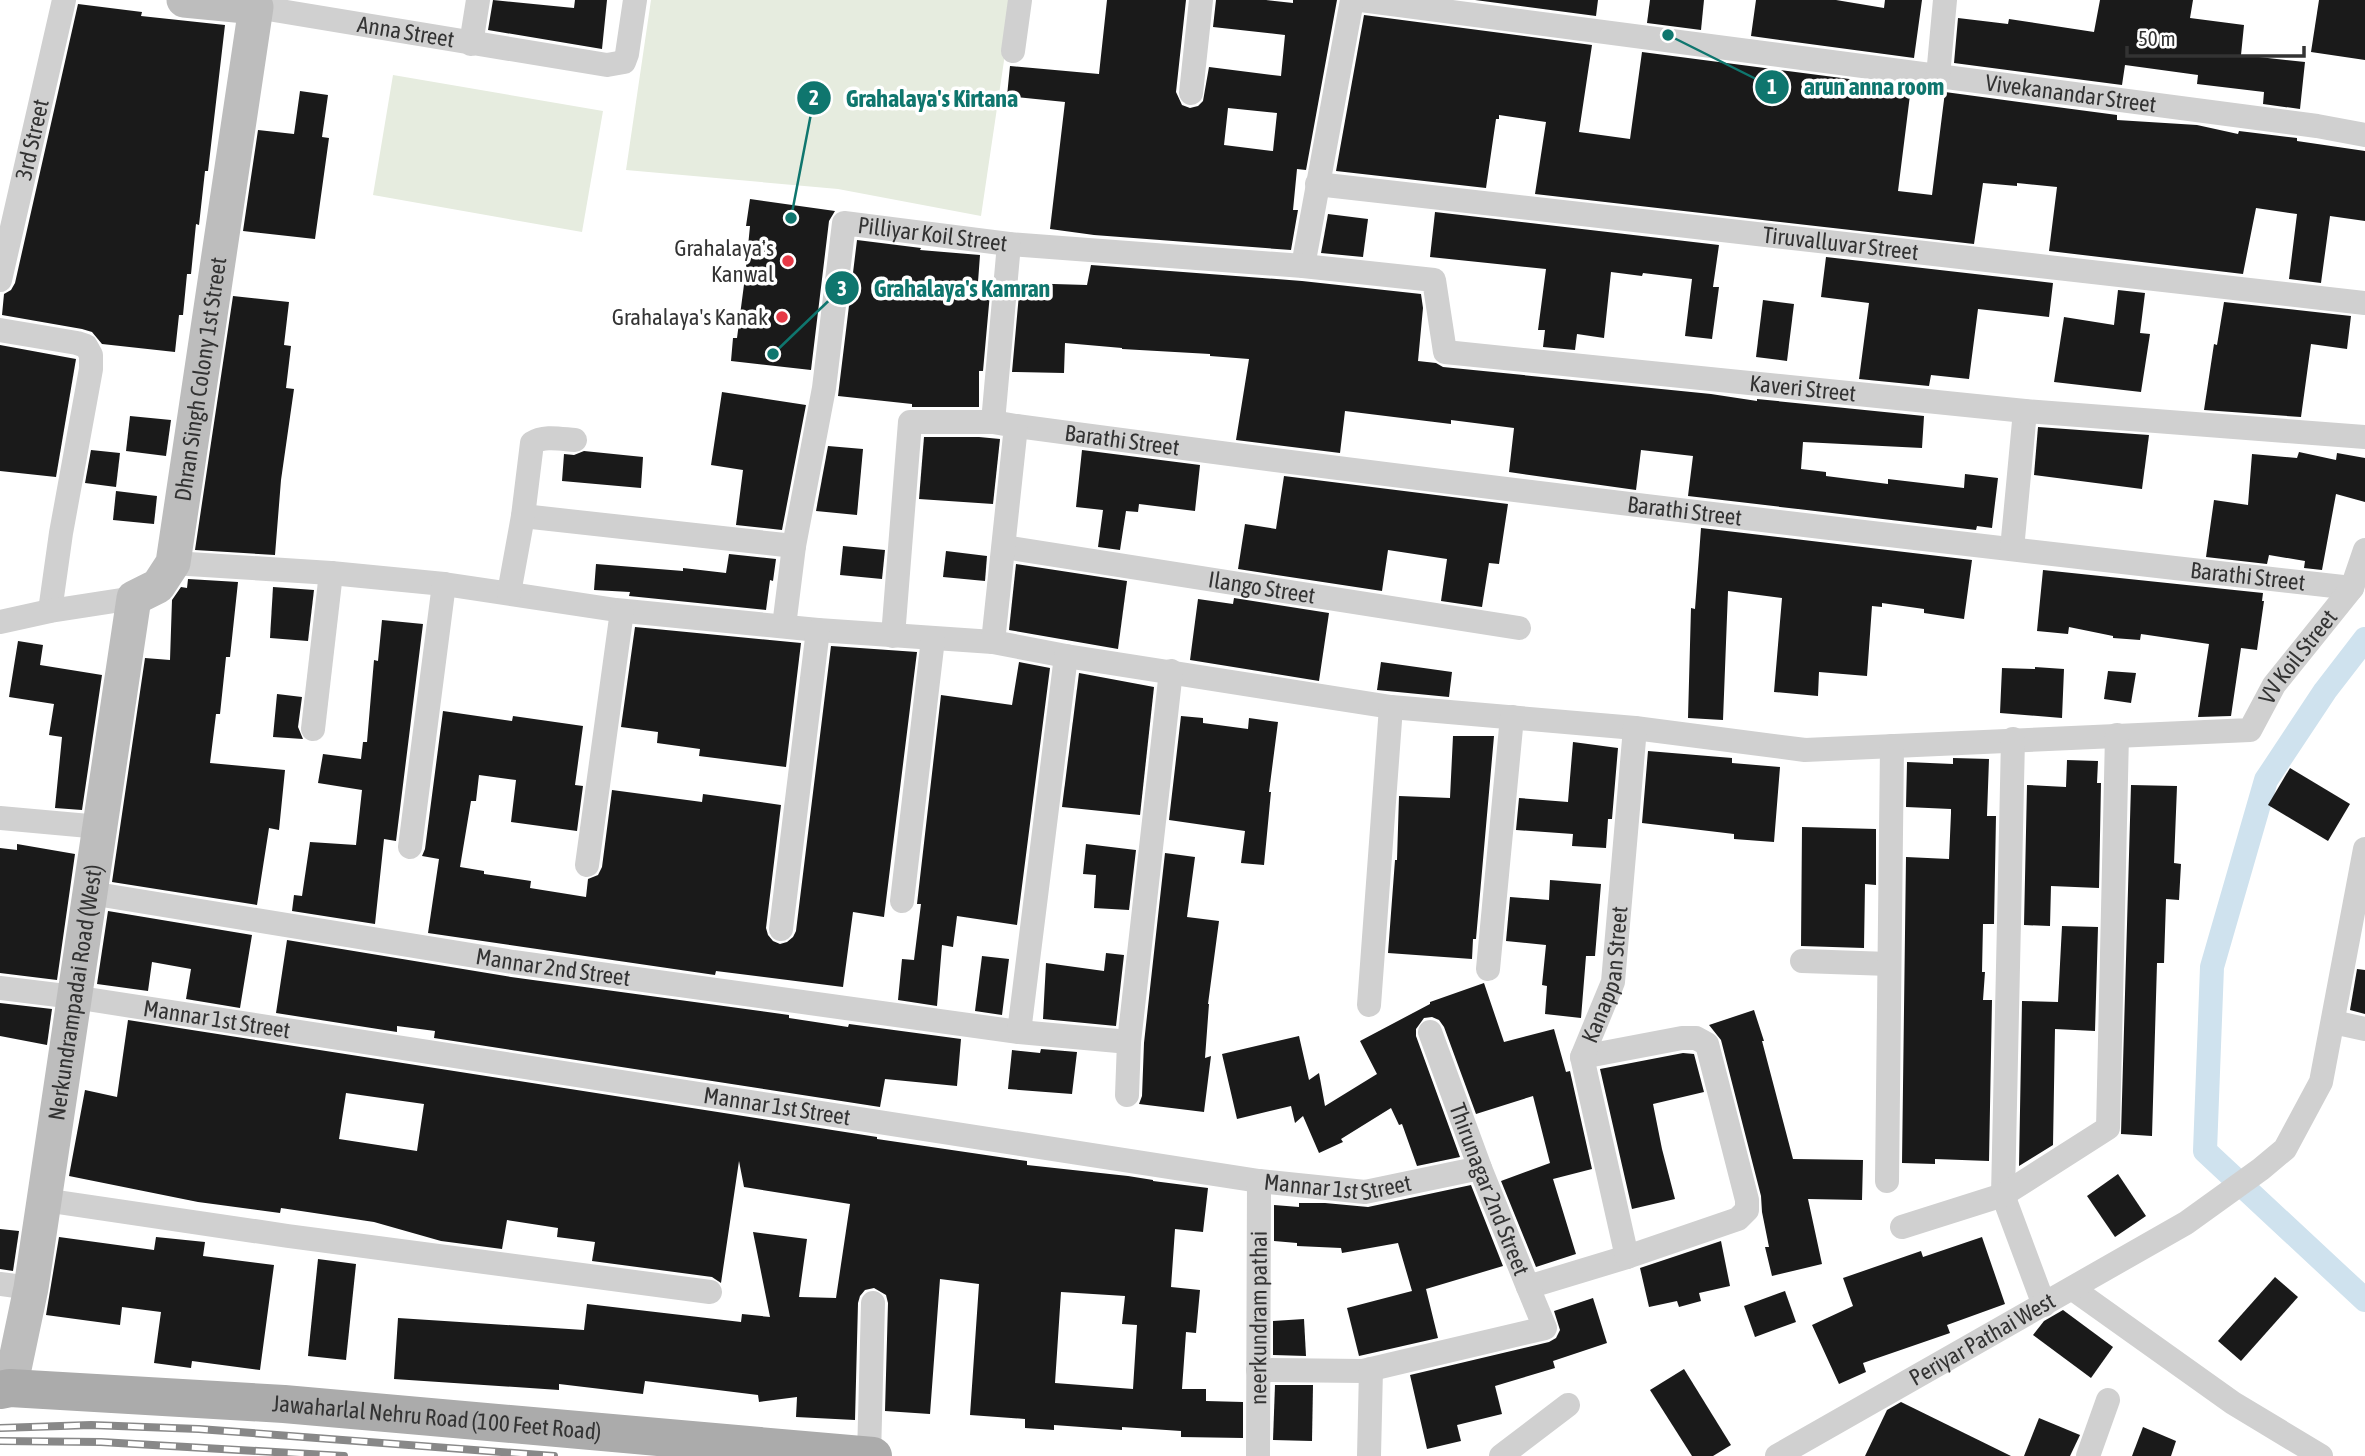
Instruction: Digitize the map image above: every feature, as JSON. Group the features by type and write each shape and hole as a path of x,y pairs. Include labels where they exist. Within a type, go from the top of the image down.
{"main road":[{"name":"Jawaharlal Nehru Road (100 Feet Road)","path":"5,1389 284,1404 709,1449 871,1456"}],"street":[{"name":"3rd Street","path":"0,280 64,0"},
{"path":"184,0 257,4"},
{"path":"471,44 478,0"},
{"name":"Anna Street","path":"257,4 471,44 607,65 624,62 635,0"},
{"path":"1013,51 1020,0"},
{"path":"1191,93 1201,0"},
{"path":"1303,266 1352,0"},
{"name":"Vivekanandar Street","path":"1361,0 2317,126 2365,135"},
{"path":"1938,76 1945,0"},
{"name":"Dhran Singh Colony 1st Street","path":"173,563 257,4"},
{"name":"Tiruvalluvar Street","path":"1317,184 2365,303"},
{"name":"Pilliyar Koil Street","path":"784,626 794,547 824,388 844,223 1009,244 1303,266"},
{"path":"993,642 1004,547 1009,244"},
{"name":"Kaveri Street","path":"1303,266 1434,281 1445,352 2025,411 2365,437"},
{"path":"0,330 77,343 86,346 91,355 89,383 61,533 50,611"},
{"path":"2012,549 2025,411"},
{"name":"Barathi Street","path":"893,636 910,422 1005,424 1265,459 2352,587"},
{"path":"509,593 523,516 532,443 544,438 575,440"},
{"path":"523,516 794,547"},
{"name":"Ilango Street","path":"1004,547 1519,628"},
{"name":"VV Koil Street","path":"2117,735 2250,730 2274,685 2352,587 2365,550"},
{"path":"0,622 134,598 158,586 173,563 331,573 444,584 622,611 818,630 993,642 1391,707 1635,728 1805,750 2117,735 2108,1128 2003,1195 1902,1227"},
{"path":"313,729 331,573"},
{"path":"410,847 444,584"},
{"name":"Nerkundrampadai Road (West)","path":"5,1389 15,1286 44,1200 134,598"},
{"path":"587,865 622,611"},
{"path":"781,929 818,630"},
{"path":"902,901 933,639"},
{"path":"1019,1032 1066,656"},
{"path":"1127,1095 1129,1042 1171,671"},
{"path":"1369,1005 1391,707"},
{"path":"1488,969 1512,717"},
{"name":"Kanappan Street","path":"1627,1257 1582,1057 1613,982 1635,728"},
{"path":"2013,740 2003,1195 2044,1305"},
{"path":"1887,1181 1892,746"},
{"path":"0,818 100,827"},
{"name":"Periyar Pathai West","path":"1777,1456 2192,1219 2285,1149 2321,1082 2365,849"},
{"name":"Mannar 2nd Street","path":"90,893 513,962 1019,1032 1129,1042"},
{"path":"1802,961 1889,964"},
{"name":"Mannar 1st Street","path":"0,988 74,997 1259,1181 1364,1192 1480,1168"},
{"path":"2333,1023 2365,1029"},
{"name":"Thirunagar 2nd Street","path":"1430,1032 1480,1168 1528,1287 1738,1219 1746,1210 1748,1200 1707,1044 1696,1038 1682,1038 1582,1057"},
{"name":"neerkundram pathai","path":"1258,1456 1259,1181"},
{"path":"44,1200 288,1236 710,1292"},
{"path":"1258,1370 1363,1371 1545,1328 1528,1287"},
{"path":"2073,1289 2234,1403 2322,1456"},
{"path":"871,1456 873,1303"},
{"path":"1369,1456 1371,1369"},
{"path":"2088,1456 2108,1400"},
{"path":"1501,1456 1568,1405"}],"shaded area":[{"path":"651,0 1013,0 981,216 838,189 626,170"},
{"path":"393,75 603,111 582,232 373,195"}],"building":[{"path":"493,0 574,8 575,0 607,0 602,49 488,30"},
{"path":"1107,0 1186,0 1176,92 1182,105 1190,108 1203,101 1209,67 1281,76 1285,35 1213,27 1216,0 1293,3 1293,0 1337,0 1306,170 1297,169 1293,210 1298,210 1291,250 1094,235 1050,229 1065,102 1007,96 1010,66 1099,74","holes":["1228,108 1277,113 1273,151 1224,145"]},
{"path":"1475,0 1598,0 1596,16"},
{"path":"1650,0 1704,0 1701,30 1647,23"},
{"path":"1756,0 1836,0 1884,8 1885,0 1922,0 1914,58 1751,36"},
{"path":"2100,0 2193,0 2190,18 2244,25 2241,55 2305,62 2300,109 2263,104 2264,92 2197,84 2198,75 2125,65 2122,85 1954,63 1958,18 2008,24 2009,19 2094,32"},
{"path":"2319,0 2365,0 2365,60 2311,52"},
{"path":"78,4 142,12 141,16 225,25 208,171 205,171 191,274 187,274 183,315 179,315 175,352 102,344 92,332 82,329 2,315 4,294 11,290 15,283"},
{"path":"1364,15 1592,45 1579,132 1630,139 1642,52 1911,87 1898,191 1932,195 1945,92 2117,115 2117,120 2197,125 2238,134 2239,131 2297,138 2297,141 2365,151 2365,221 2330,216 2321,283 2289,279 2297,214 2256,208 2243,274 2049,251 2057,187 1983,183 1974,244 1535,194 1546,122 1499,115 1499,119 1496,119 1486,188 1336,171"},
{"path":"300,91 328,95 322,137 329,138 315,239 243,231 258,130 294,134"},
{"path":"750,199 835,211 829,221 811,370 731,361 733,338 737,338 745,277 750,226 746,226"},
{"path":"1435,212 1719,245 1713,287 1719,287 1712,339 1685,336 1692,279 1611,272 1604,338 1577,334 1575,350 1543,347 1545,330 1538,330 1546,269 1430,257"},
{"path":"1328,214 1368,219 1363,257 1321,253"},
{"path":"857,240 921,248 920,250 980,255 978,282 991,282 983,371 979,371 979,407 912,407 912,404 838,396"},
{"path":"1826,257 2053,283 2049,317 1978,309 1969,379 1931,375 1929,386 1859,379 1869,303 1821,297"},
{"path":"1091,265 1302,281 1421,294 1423,308 1418,361 1436,363 1443,367 1924,416 1922,448 1803,442 1801,469 1826,472 1826,476 1888,484 1888,479 1964,488 1965,474 1998,478 1992,528 1977,526 1976,530 1688,496 1693,456 1641,450 1636,490 1509,472 1514,428 1451,420 1451,424 1345,411 1340,453 1236,440 1249,359 1065,343 1064,373 1012,372 1020,283 1087,285"},
{"path":"2118,290 2145,293 2140,333 2150,334 2141,392 2054,382 2064,317 2114,325"},
{"path":"233,296 289,302 284,345 291,346 286,388 294,389 281,480 275,555 195,550"},
{"path":"1763,300 1794,304 1787,361 1756,357"},
{"path":"2224,302 2351,316 2347,349 2311,344 2301,417 2204,410 2214,344 2217,345"},
{"path":"0,345 76,359 56,477 0,471"},
{"path":"722,392 806,405 782,530 736,525 743,470 711,465"},
{"path":"130,416 171,420 166,456 126,451"},
{"path":"2038,427 2149,435 2142,489 2034,475"},
{"path":"924,437 1000,439 993,504 919,499"},
{"path":"828,446 863,449 857,515 816,511"},
{"path":"91,450 120,453 116,487 85,483"},
{"path":"1082,450 1200,465 1195,511 1139,504 1138,512 1126,511 1120,550 1098,547 1103,510 1076,507"},
{"path":"584,451 643,457 641,488 562,481 564,454 574,455"},
{"path":"2299,452 2336,460 2337,453 2365,458 2365,502 2336,494 2322,570 2304,568 2305,561 2269,555 2267,564 2206,557 2214,500 2248,505 2252,454 2297,458"},
{"path":"1284,476 1508,504 1499,564 1489,563 1482,607 1441,601 1447,559 1388,550 1382,591 1238,569 1245,524 1276,529"},
{"path":"116,491 157,496 154,524 113,520"},
{"path":"1701,528 1972,560 1964,619 1924,613 1924,609 1882,603 1882,607 1872,606 1867,676 1819,672 1818,696 1774,692 1782,598 1728,591 1723,720 1688,718 1691,608 1695,609"},
{"path":"843,546 885,550 882,579 840,575"},
{"path":"946,551 987,556 985,581 943,577"},
{"path":"729,554 776,559 766,610 629,596 630,592 594,590 596,564 726,573"},
{"path":"1016,564 1127,581 1118,649 1009,630"},
{"path":"2043,570 2263,593 2257,650 2241,648 2231,716 2198,717 2209,644 2141,634 2140,640 2113,638 2069,627 2068,634 2037,631"},
{"path":"188,579 238,582 230,657 226,657 220,714 216,714 210,763 285,770 279,830 269,828 257,905 112,882 145,658 170,660 172,600 181,587 187,588"},
{"path":"273,587 314,590 308,641 270,638"},
{"path":"1234,598 1329,613 1319,681 1190,660 1198,599 1233,604"},
{"path":"382,620 423,624 396,841 384,839 375,924 292,911 294,895 302,896 310,842 356,845 362,790 318,783 323,754 361,759 363,742 367,742 374,660 378,661"},
{"path":"635,627 801,643 786,767 699,756 700,749 657,743 658,732 621,727"},
{"path":"18,641 43,645 40,665 102,675 82,810 55,808 62,737 49,735 54,704 9,697"},
{"path":"831,646 917,652 884,917 853,912 843,987 716,971 715,975 428,933 439,859 422,856 443,711 512,721 513,716 583,726 575,785 583,786 577,831 511,822 516,780 479,775 476,801 471,801 460,867 484,871 484,874 531,881 530,888 586,897 588,879 598,875 602,867 612,790 702,802 703,794 781,805 766,928 773,941 780,944 787,942 796,931"},
{"path":"1019,662 1050,668 1017,925 957,916 953,947 942,945 937,1006 898,1000 902,959 914,960 921,904 917,904 941,695 1012,705"},
{"path":"1381,662 1452,672 1449,697 1377,690"},
{"path":"2002,668 2064,669 2062,718 2000,713"},
{"path":"2108,671 2136,673 2131,703 2104,699"},
{"path":"1079,673 1154,687 1140,815 1062,807"},
{"path":"277,694 302,697 298,727 303,739 273,737"},
{"path":"1181,716 1203,718 1203,723 1248,729 1249,718 1278,722 1269,792 1264,865 1241,863 1245,831 1169,820"},
{"path":"1453,736 1494,736 1472,959 1388,953 1397,860 1399,796 1450,798"},
{"path":"1573,742 1618,748 1612,819 1608,819 1606,848 1572,846 1573,834 1516,830 1519,798 1568,802"},
{"path":"1648,751 1732,758 1732,763 1780,767 1774,842 1734,839 1734,834 1642,823"},
{"path":"1953,758 1989,759 1987,816 1996,816 1994,924 1983,924 1982,972 1985,972 1983,1000 1992,1000 1989,1161 1935,1159 1935,1164 1902,1163 1906,857 1949,859 1951,813 1951,809 1906,807 1907,762 1953,764"},
{"path":"2067,760 2098,761 2097,783 2101,783 2099,888 2051,886 2050,926 2024,925 2027,785 2066,787"},
{"path":"2290,768 2350,804 2328,841 2268,805"},
{"path":"2131,785 2177,786 2174,863 2181,864 2179,900 2166,899 2164,963 2157,963 2152,1136 2121,1134"},
{"path":"1802,827 1876,829 1876,885 1865,884 1864,948 1801,946"},
{"path":"17,844 75,854 57,980 0,973 0,848 17,850"},
{"path":"1086,844 1136,850 1129,910 1094,908 1096,875 1083,874"},
{"path":"1165,853 1195,857 1187,917 1219,921 1208,1004 1205,1058 1211,1056 1204,1112 1139,1104 1142,1096 1144,1043"},
{"path":"1550,880 1601,884 1595,956 1586,956 1581,1018 1545,1014 1547,986 1542,985 1546,945 1506,941 1510,897 1549,900"},
{"path":"108,911 252,935 240,1008 186,999 191,969 152,962 148,991 97,984"},
{"path":"2062,926 2098,927 2095,1031 2055,1029 2053,1145 2019,1166 2022,1001 2058,1002"},
{"path":"287,940 511,977 789,1015 789,1018 848,1027 849,1024 961,1039 957,1086 885,1079 880,1107 434,1038 435,1031 397,1026 397,1032 276,1013"},
{"path":"1106,953 1124,955 1116,1026 1043,1019 1046,963 1104,971"},
{"path":"982,956 1009,959 1002,1015 975,1011"},
{"path":"2357,969 2365,970 2365,1014 2350,1010"},
{"path":"1484,983 1504,1042 1554,1029 1566,1072 1570,1071 1592,1169 1553,1179 1576,1254 1536,1267 1501,1181 1550,1163 1533,1096 1476,1114 1439,1020 1424,1018 1416,1029 1416,1036 1460,1157 1417,1166 1402,1124 1399,1125 1391,1108 1341,1139 1343,1142 1319,1153 1303,1116 1295,1123 1291,1106 1237,1119 1222,1054 1299,1036 1309,1080 1319,1073 1325,1106 1377,1074 1360,1041 1430,1002"},
{"path":"0,1003 52,1009 47,1045 0,1036"},
{"path":"1754,1010 1793,1159 1863,1160 1862,1200 1808,1199 1822,1264 1772,1276 1765,1247 1769,1247 1761,1196 1721,1040 1709,1025"},
{"path":"128,1020 1027,1161 1027,1165 1208,1188 1203,1232 1175,1229 1171,1287 1200,1290 1196,1333 1186,1332 1182,1389 1206,1389 1206,1401 1243,1402 1243,1438 1181,1437 1181,1431 1122,1427 1122,1430 1054,1425 1054,1430 1025,1428 1025,1419 970,1415 979,1284 940,1279 930,1414 885,1411 888,1303 886,1295 874,1288 865,1290 858,1303 855,1420 796,1417 797,1397 759,1402 758,1395 645,1381 643,1394 559,1384 559,1390 394,1379 398,1318 584,1330 587,1304 741,1322 742,1314 770,1317 753,1232 807,1239 799,1297 836,1298 850,1204 744,1187 739,1161 721,1283 712,1277 592,1261 595,1242 557,1237 558,1228 507,1220 502,1249 441,1241 374,1222 281,1208 280,1213 198,1202 69,1176 85,1090 117,1097","holes":["346,1093 424,1104 417,1151 339,1139","1061,1292 1125,1296 1122,1324 1137,1325 1133,1389 1055,1383"]},
{"path":"1041,1049 1077,1052 1072,1094 1008,1089 1012,1050 1040,1053"},
{"path":"1683,1053 1694,1054 1704,1092 1653,1104 1675,1199 1632,1209 1600,1069"},
{"path":"2118,1174 2146,1216 2115,1237 2087,1196"},
{"path":"1471,1185 1503,1266 1426,1289 1438,1338 1359,1356 1347,1308 1412,1291 1398,1243 1342,1253 1341,1248 1297,1246 1297,1243 1274,1241 1274,1205 1299,1207 1299,1203 1325,1203 1368,1207"},
{"path":"0,1229 19,1231 13,1271 0,1269"},
{"path":"59,1237 154,1250 156,1237 205,1242 203,1256 274,1265 260,1370 192,1361 191,1368 154,1363 161,1312 122,1307 120,1325 46,1315"},
{"path":"1982,1237 2005,1304 1947,1325 1950,1333 1863,1363 1866,1372 1839,1384 1812,1325 1853,1306 1843,1278 1921,1251 1923,1257"},
{"path":"1721,1241 1730,1286 1699,1293 1701,1301 1679,1307 1677,1301 1649,1307 1640,1268"},
{"path":"318,1259 356,1264 346,1360 308,1356"},
{"path":"2275,1277 2298,1297 2241,1361 2218,1341"},
{"path":"1785,1291 1796,1322 1755,1337 1744,1306"},
{"path":"1593,1298 1607,1343 1553,1361 1555,1368 1495,1386 1502,1414 1457,1425 1461,1441 1427,1449 1410,1375 1549,1342 1556,1338 1560,1330 1554,1311"},
{"path":"2063,1310 2113,1347 2091,1378 2033,1335 2044,1321"},
{"path":"1304,1319 1306,1356 1273,1355 1273,1321"},
{"path":"1684,1369 1731,1445 1713,1456 1692,1456 1650,1390"},
{"path":"1275,1385 1313,1385 1312,1441 1273,1440"},
{"path":"1901,1402 2011,1456 1865,1456 1887,1410"},
{"path":"2039,1418 2080,1435 2070,1456 2024,1456"},
{"path":"2143,1427 2176,1441 2171,1456 2132,1456"}],"waterway":[{"path":"2365,639 2325,691 2266,780 2212,967 2205,1151 2365,1300"}],"railway":[{"path":"0,1428 91,1425 199,1429 554,1456"},
{"path":"0,1441 101,1442 344,1456"}],"place":[{"name":"arun anna room","path":"1668,35"},
{"name":"Grahalaya's Kirtana","path":"791,218"},
{"name":"Grahalaya's Kanwal","path":"788,261"},
{"name":"Grahalaya's Kanak","path":"782,317"},
{"name":"Grahalaya's Kamran","path":"773,354"}]}
